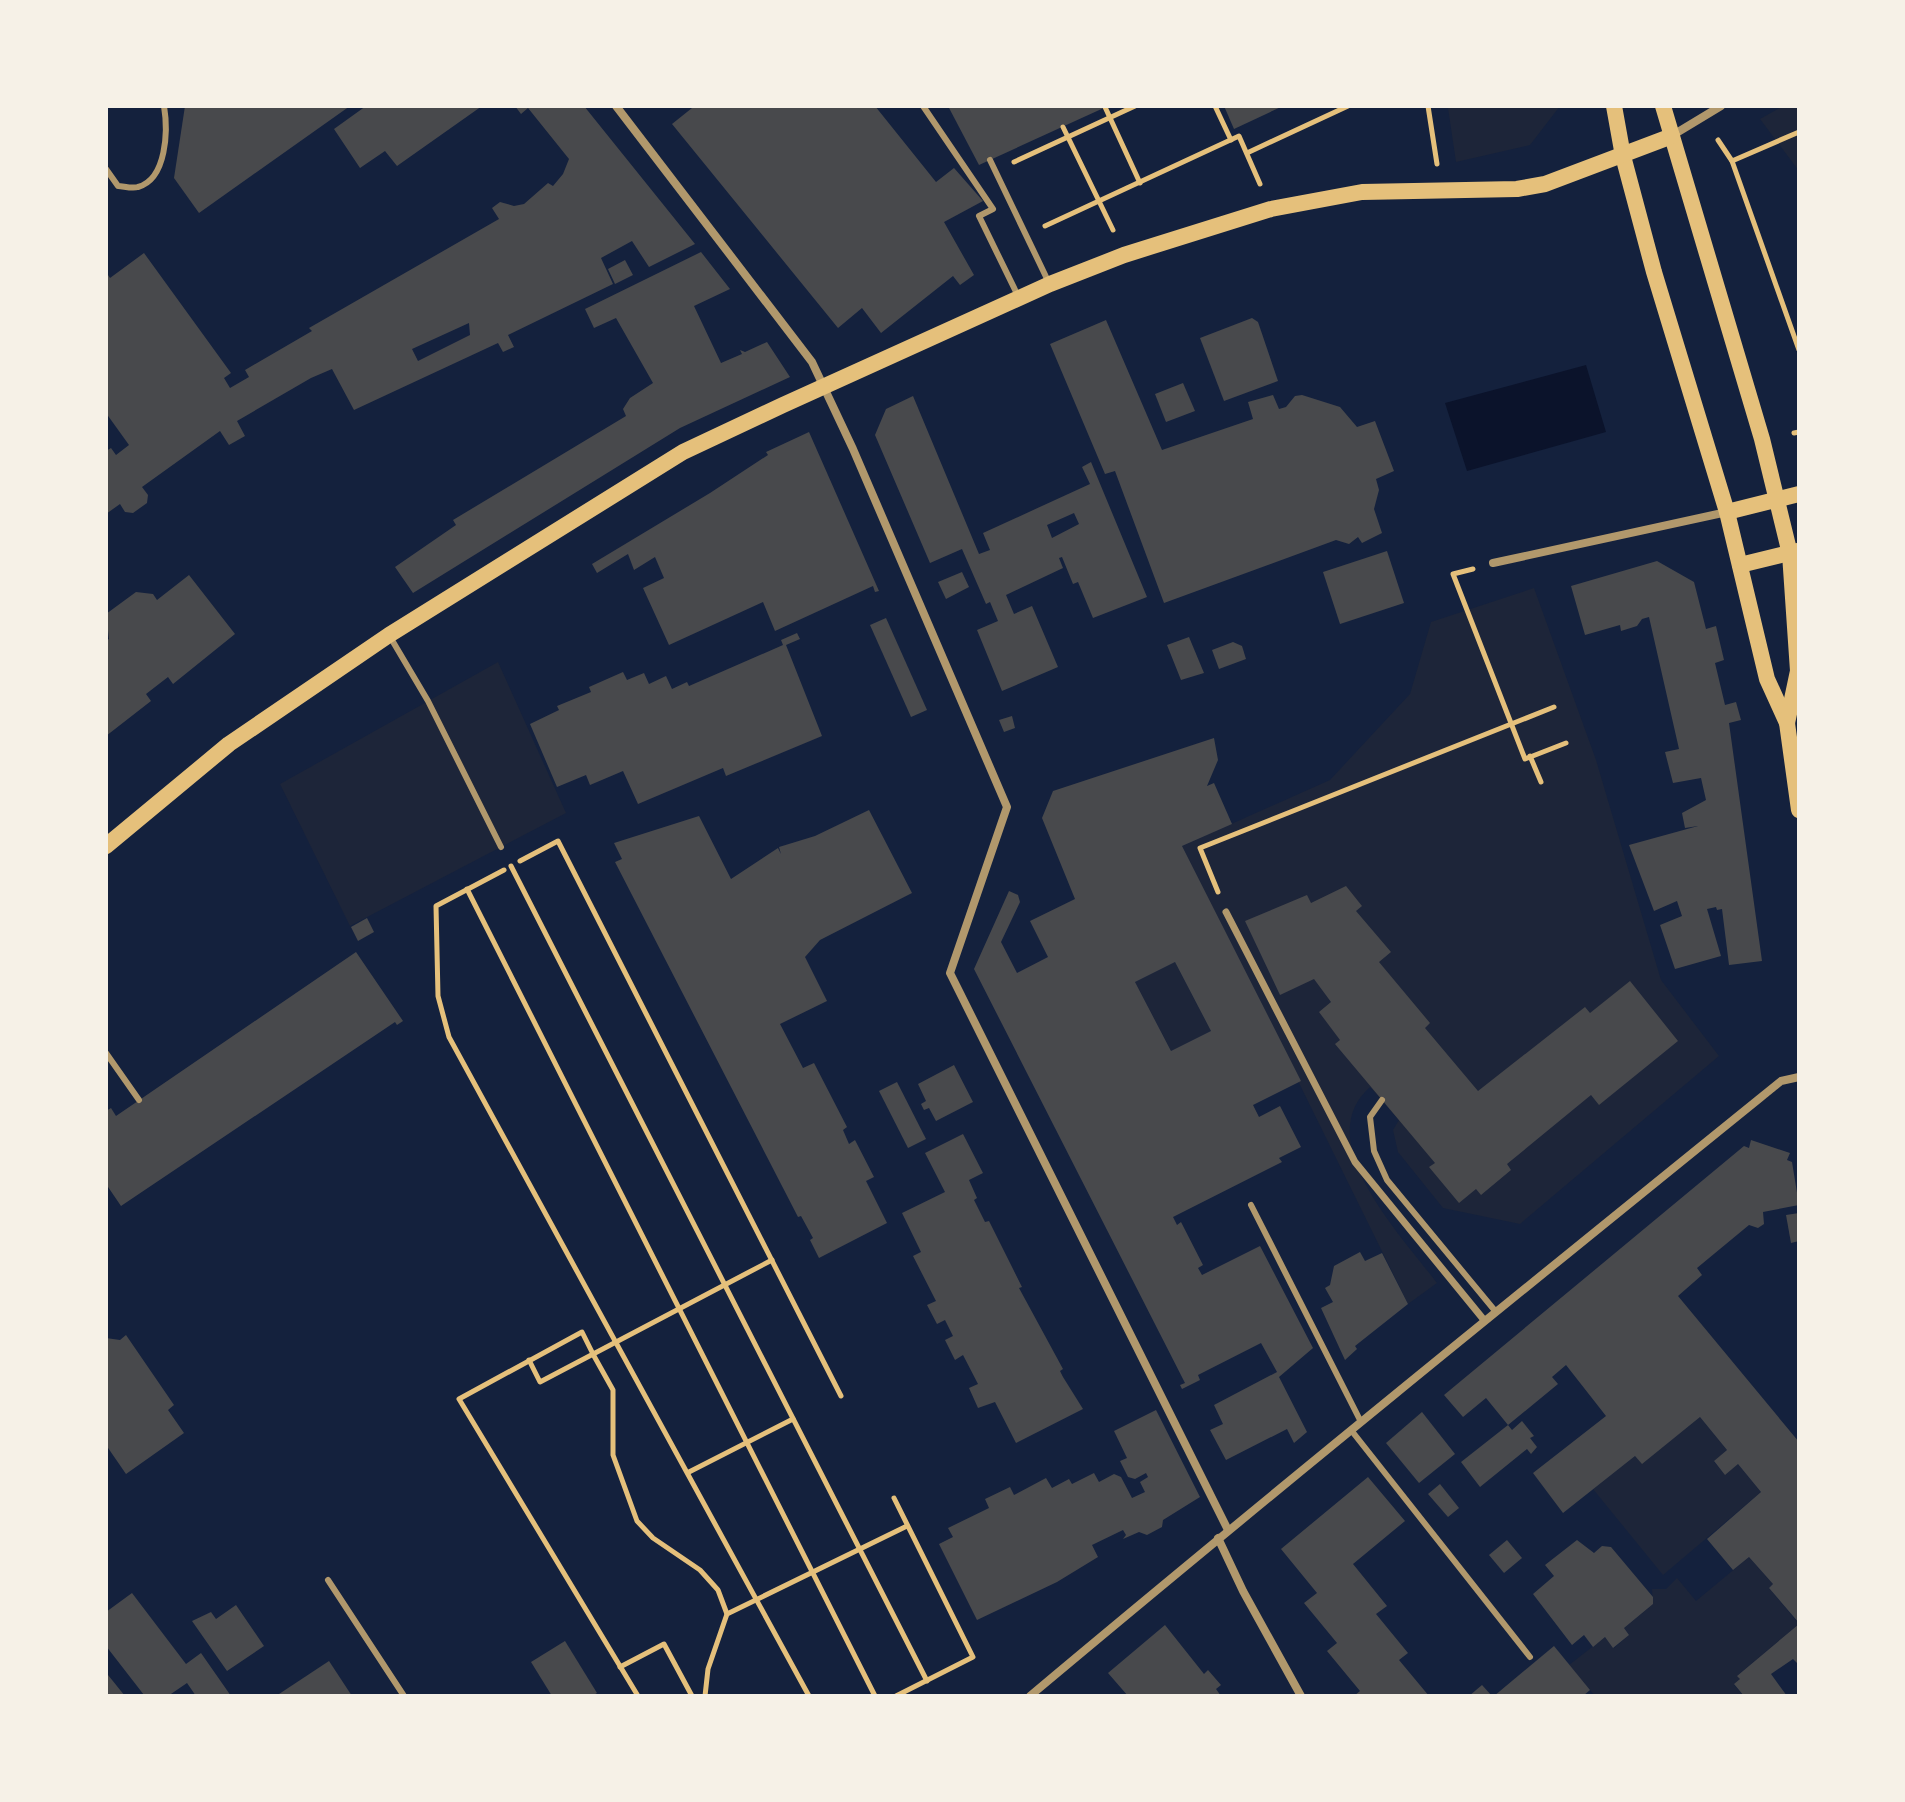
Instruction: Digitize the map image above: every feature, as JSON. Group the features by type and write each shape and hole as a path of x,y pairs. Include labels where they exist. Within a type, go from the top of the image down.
{"main road":[{"path":"1614,106 1623,156 1654,272 1727,512 1767,679 1787,723 1799,810"},
{"path":"1663,106 1794,552 1798,671 1787,723"},
{"path":"106,846 229,744 389,635 683,452 1019,298 1124,255 1271,209 1362,192 1517,189 1545,184 1672,136"},
{"path":"1727,512 1799,494"},
{"path":"1740,565 1794,552"}],"street":[{"path":"616,106 812,362 1007,807 950,973 1228,1530"},
{"path":"1672,136 1721,106"},
{"path":"1493,563 1727,512"},
{"path":"1226,912 1355,1162 1484,1320"},
{"path":"1030,1696 1484,1320 1781,1081 1799,1077"},
{"path":"1218,1538 1243,1591 1301,1696"}],"lane":[{"path":"106,169 118,186 137,188 152,178 161,164 164,106"},
{"path":"923,106 985,192 993,209 979,216 1019,298"},
{"path":"990,160 1050,284"},
{"path":"389,635 428,701 501,847"},
{"path":"106,1053 139,1100"},
{"path":"1382,1100 1370,1117 1372,1143 1380,1167 1496,1312"},
{"path":"1251,1205 1361,1422"},
{"path":"1351,1430 1530,1657"},
{"path":"328,1580 404,1696"}],"path":[{"path":"995,170 1135,106"},
{"path":"1215,106 1231,140"},
{"path":"1247,153 1348,106"},
{"path":"1428,106 1441,191"},
{"path":"1105,107 1140,183"},
{"path":"1063,127 1124,255"},
{"path":"1732,161 1799,132"},
{"path":"1044,227 1239,136 1271,209"},
{"path":"1718,140 1732,161 1799,350"},
{"path":"1493,563 1453,574 1525,759 1566,743"},
{"path":"1226,912 1200,848 1554,707"},
{"path":"1530,756 1541,782"},
{"path":"809,1696 617,1339 449,1037 438,996 436,906 558,841 841,1396"},
{"path":"501,847 927,1681"},
{"path":"467,889 875,1696"},
{"path":"529,1360 540,1382 772,1260"},
{"path":"638,1696 459,1399 582,1332 613,1390 613,1455 637,1521 653,1538 700,1570 718,1590 727,1614 708,1669 705,1696"},
{"path":"689,1472 793,1419"},
{"path":"894,1498 973,1657 896,1696"},
{"path":"727,1614 907,1526"},
{"path":"620,1667 664,1644 692,1696"}],"shaded area":[{"path":"1560,106 1530,145 1456,162 1448,108"},
{"path":"1783,106 1799,106 1799,171 1760,119"},
{"path":"1586,365 1606,432 1467,471 1445,403"},
{"path":"1534,588 1596,760 1661,980 1719,1056 1520,1224 1443,1208 1398,1152 1393,1130 1399,1120 1370,1087 1354,1109 1350,1134 1355,1160 1384,1215 1437,1283 1408,1304 1182,846 1330,780 1410,694 1431,622"},
{"path":"498,662 566,813 350,926 280,784"},
{"path":"1175,962 1211,1031 1171,1051 1135,982"},
{"path":"1700,1417 1727,1450 1714,1462 1725,1474 1738,1464 1761,1492 1663,1575 1593,1489 1635,1456 1642,1463"},
{"path":"1749,1557 1773,1584 1769,1588 1799,1624 1738,1675 1740,1679 1734,1685 1744,1696 1595,1696 1569,1665 1605,1637 1614,1648 1629,1635 1624,1628 1653,1604 1652,1589 1666,1589 1677,1578 1696,1601"}],"building":[{"path":"185,106 350,106 199,213 174,178"},
{"path":"366,106 482,106 397,166 385,151 360,168 334,129"},
{"path":"515,106 584,106 695,244 649,267 632,241 601,258 613,284 508,335 514,347 503,352 498,343 354,410 332,369 311,378 237,421 245,436 229,445 220,431 142,487 148,495 147,503 133,513 125,512 120,504 106,514 106,451 111,448 116,455 129,445 106,413 106,272 110,278 144,253 231,373 224,378 230,388 249,377 245,370 312,331 309,328 499,219 492,208 500,202 514,206 524,204 548,183 553,186 563,174 569,159 528,108 521,114","holes":["469,323 470,335 418,361 412,349"]},
{"path":"690,106 875,106 936,182 954,168 983,201 944,222 974,275 960,285 953,276 881,333 862,308 838,328 672,124 692,108"},
{"path":"948,106 1108,106 979,165"},
{"path":"1224,106 1283,106 1234,129"},
{"path":"701,252 730,289 694,306 721,363 742,354 740,350 745,352 767,342 790,377 680,428 413,593 395,567 456,525 453,520 626,416 623,409 630,398 653,383 616,318 594,328 585,309"},
{"path":"625,260 633,275 615,284 608,269"},
{"path":"1252,318 1258,322 1278,381 1224,401 1200,338"},
{"path":"1106,320 1162,450 1253,419 1248,402 1273,395 1279,409 1286,407 1295,396 1302,395 1340,407 1357,427 1375,421 1394,471 1376,479 1379,490 1374,509 1382,533 1362,543 1358,537 1349,544 1336,540 1164,603 1115,471 1105,474 1050,344"},
{"path":"1183,383 1195,411 1166,422 1155,394"},
{"path":"913,396 979,554 990,550 983,533 1090,484 1082,467 1091,462 1147,597 1093,618 1078,582 1073,584 1062,557 1059,558 1063,568 1006,595 1014,614 1032,606 1058,667 1002,691 977,630 998,621 990,602 986,604 962,549 930,563 875,435 886,409","holes":["1074,513 1079,524 1052,538 1047,525"]},
{"path":"809,432 879,591 875,592 873,586 775,631 763,602 669,645 643,588 664,578 655,557 634,570 628,554 597,573 592,564 710,493 768,455 766,452"},
{"path":"1387,551 1404,603 1340,624 1323,572"},
{"path":"1657,561 1694,582 1706,629 1716,626 1724,660 1715,663 1725,705 1736,702 1741,720 1729,723 1762,961 1729,965 1722,909 1717,910 1716,907 1707,909 1721,956 1675,969 1660,925 1682,916 1677,901 1654,911 1629,845 1698,826 1685,828 1682,813 1706,800 1701,778 1673,783 1665,752 1679,749 1649,617 1642,619 1637,626 1621,631 1620,625 1585,635 1571,586"},
{"path":"962,572 969,587 946,599 938,582"},
{"path":"189,575 235,634 173,684 168,677 146,694 151,701 106,736 106,641 109,639 106,614 136,592 153,594 157,600"},
{"path":"886,618 927,710 911,717 870,625"},
{"path":"797,633 800,639 786,645 822,736 726,776 723,768 638,804 623,771 590,785 586,775 557,787 530,724 559,710 557,706 591,692 589,687 623,672 627,680 644,673 649,684 666,676 672,689 687,682 689,686 783,645 781,640"},
{"path":"1189,637 1204,673 1181,680 1167,645"},
{"path":"1233,642 1242,646 1246,659 1219,669 1212,650"},
{"path":"1012,716 1015,728 1004,732 999,720"},
{"path":"1214,738 1218,760 1207,786 1214,783 1232,824 1182,846 1301,1081 1253,1105 1259,1117 1280,1106 1301,1147 1279,1158 1282,1162 1173,1217 1177,1225 1181,1222 1203,1265 1198,1268 1202,1275 1260,1246 1313,1348 1279,1377 1307,1432 1294,1443 1287,1429 1226,1460 1210,1430 1223,1424 1214,1405 1277,1372 1261,1343 1198,1375 1200,1380 1182,1389 1180,1385 1185,1383 974,969 1009,891 1018,895 1020,902 1001,942 1017,973 1048,957 1030,921 1075,899 1042,818 1053,791","holes":["1175,962 1211,1031 1171,1051 1135,982"]},
{"path":"869,810 912,893 820,940 805,957 827,1001 780,1024 803,1068 814,1063 847,1127 843,1130 849,1144 855,1140 874,1177 866,1181 887,1223 819,1258 810,1240 813,1238 801,1216 798,1217 615,862 622,859 614,843 699,816 731,879 778,848 781,854 779,847 815,836"},
{"path":"1346,886 1362,906 1356,911 1391,952 1379,962 1430,1023 1425,1028 1478,1091 1585,1007 1590,1013 1630,981 1678,1041 1599,1105 1591,1095 1507,1164 1511,1170 1481,1195 1476,1189 1459,1203 1429,1167 1435,1163 1335,1044 1340,1040 1319,1012 1331,1002 1314,979 1280,995 1245,921 1307,895 1311,903"},
{"path":"367,918 374,932 358,941 351,927"},
{"path":"356,952 403,1021 397,1025 395,1022 121,1206 106,1184 106,1111 111,1108 116,1116"},
{"path":"954,1065 973,1102 936,1121 929,1108 924,1110 921,1104 926,1101 918,1084"},
{"path":"897,1082 926,1139 908,1148 879,1091"},
{"path":"963,1134 983,1173 969,1180 977,1198 974,1200 985,1222 989,1221 1022,1287 1019,1288 1063,1369 1060,1371 1063,1377 1083,1409 1016,1443 995,1402 978,1408 969,1388 978,1384 963,1355 955,1360 945,1340 953,1336 945,1320 937,1324 927,1305 936,1301 913,1256 921,1252 902,1213 945,1192 925,1153"},
{"path":"1751,1140 1790,1153 1787,1160 1792,1162 1799,1205 1763,1212 1764,1224 1758,1228 1749,1225 1697,1268 1702,1275 1678,1296 1799,1442 1799,1623 1769,1588 1773,1584 1749,1557 1733,1570 1707,1539 1761,1492 1738,1464 1725,1475 1714,1461 1727,1450 1700,1417 1642,1464 1635,1456 1563,1513 1533,1473 1606,1416 1566,1365 1552,1377 1558,1384 1508,1425 1486,1398 1463,1417 1444,1395 1744,1146 1749,1148"},
{"path":"1799,1213 1799,1241 1791,1243 1786,1215"},
{"path":"1360,1252 1365,1261 1382,1253 1408,1304 1355,1346 1357,1349 1345,1360 1321,1308 1333,1302 1325,1288 1330,1285 1334,1266"},
{"path":"126,1335 174,1405 168,1410 184,1433 126,1474 106,1445 106,1338 120,1340"},
{"path":"1156,1410 1200,1497 1163,1520 1162,1527 1147,1535 1139,1532 1123,1539 1126,1535 1123,1530 1092,1545 1098,1557 1057,1582 977,1620 939,1544 953,1537 948,1528 989,1508 985,1499 1010,1487 1014,1495 1046,1478 1052,1488 1069,1479 1072,1484 1094,1473 1099,1482 1114,1474 1121,1477 1132,1498 1145,1492 1140,1482 1148,1477 1146,1473 1135,1479 1128,1477 1120,1461 1127,1458 1114,1431"},
{"path":"1422,1412 1455,1454 1419,1483 1386,1443"},
{"path":"1522,1421 1534,1436 1530,1438 1537,1447 1531,1454 1527,1449 1480,1487 1461,1462 1508,1425 1512,1430"},
{"path":"1368,1477 1405,1521 1353,1564 1387,1606 1376,1614 1408,1653 1399,1660 1429,1696 1354,1696 1360,1691 1327,1651 1337,1643 1304,1603 1317,1593 1281,1549"},
{"path":"1440,1484 1459,1508 1448,1517 1428,1494"},
{"path":"1507,1540 1522,1558 1504,1573 1489,1555"},
{"path":"1577,1540 1594,1553 1602,1546 1611,1547 1653,1597 1653,1604 1624,1628 1629,1635 1613,1648 1605,1637 1593,1647 1584,1635 1572,1645 1533,1594 1554,1576 1545,1565"},
{"path":"132,1593 186,1664 201,1653 231,1696 196,1696 187,1683 168,1696 144,1695 106,1646 106,1612"},
{"path":"236,1605 264,1646 227,1671 192,1621 211,1612 216,1619"},
{"path":"1799,1624 1799,1660 1797,1663 1793,1659 1771,1674 1787,1696 1744,1696 1734,1684 1740,1679 1737,1676"},
{"path":"1165,1625 1204,1674 1208,1670 1221,1685 1216,1689 1221,1696 1128,1696 1108,1673"},
{"path":"565,1641 597,1693 592,1696 552,1696 531,1662"},
{"path":"1554,1646 1590,1690 1583,1696 1494,1696"},
{"path":"329,1661 352,1696 276,1696"},
{"path":"108,1675 125,1696 108,1696"},
{"path":"1482,1685 1492,1696 1469,1696"}]}
